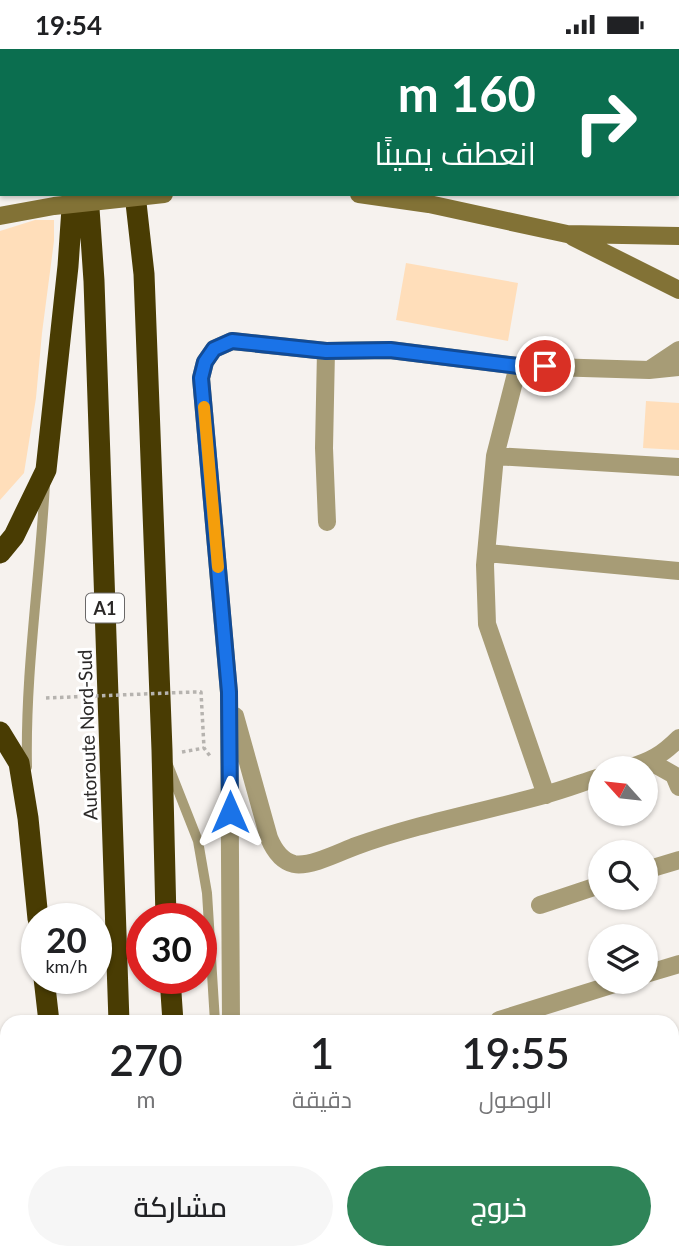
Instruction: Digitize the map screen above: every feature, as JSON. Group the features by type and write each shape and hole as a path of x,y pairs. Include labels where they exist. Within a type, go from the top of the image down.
{"highway":[{"path":"0,553 14,536 46,470 73,196"},
{"name":"Autoroute Nord-Sud","path":"88,196 95,295 119,1015"},
{"path":"135,196 144,274 163,750 166,903"},
{"path":"144,274 151,196"},
{"path":"0,530 46,470"},
{"path":"0,732 19,762 29,818 37,903"},
{"path":"45,994 47,1015"},
{"path":"171,994 173,1015"}],"main road":[{"path":"0,216 54,206 146,196"},
{"path":"373,196 429,204 567,234 679,236"},
{"path":"567,234 679,290"}],"street":[{"path":"231,1015 229,692 201,378 205,362 214,349 232,341 326,351 390,350 518,366 649,370 679,367"},
{"path":"649,370 679,349"},
{"path":"326,351 324,448 327,522"},
{"path":"518,366 495,456 485,565 487,624 546,795"},
{"path":"495,456 679,467"},
{"path":"488,553 679,571"},
{"path":"229,692 269,838 274,850 284,860 295,864 307,864 384,837 464,814 546,795 588,781"},
{"path":"658,756 679,738"},
{"path":"658,766 674,775 679,787"},
{"path":"658,866 679,860"},
{"path":"540,905 588,889"},
{"path":"658,970 679,964"},
{"path":"515,1015 588,992"}],"lane":[{"path":"29,818 27,695 46,470"},
{"path":"163,750 198,841 207,893 215,1015"}],"path":[{"path":"46,698 201,692 204,748"}],"shaded area":[{"path":"35,220 54,220 54,241 36,398 24,473 0,500 0,231"},
{"path":"406,263 518,283 508,341 396,320"},
{"path":"646,401 679,403 679,450 643,448"}],"slow traffic":[{"path":"204,407 218,567"}],"route":[{"path":"230,812 229,692 201,378 205,362 214,349 232,341 326,351 390,350 518,366 545,366"}]}
